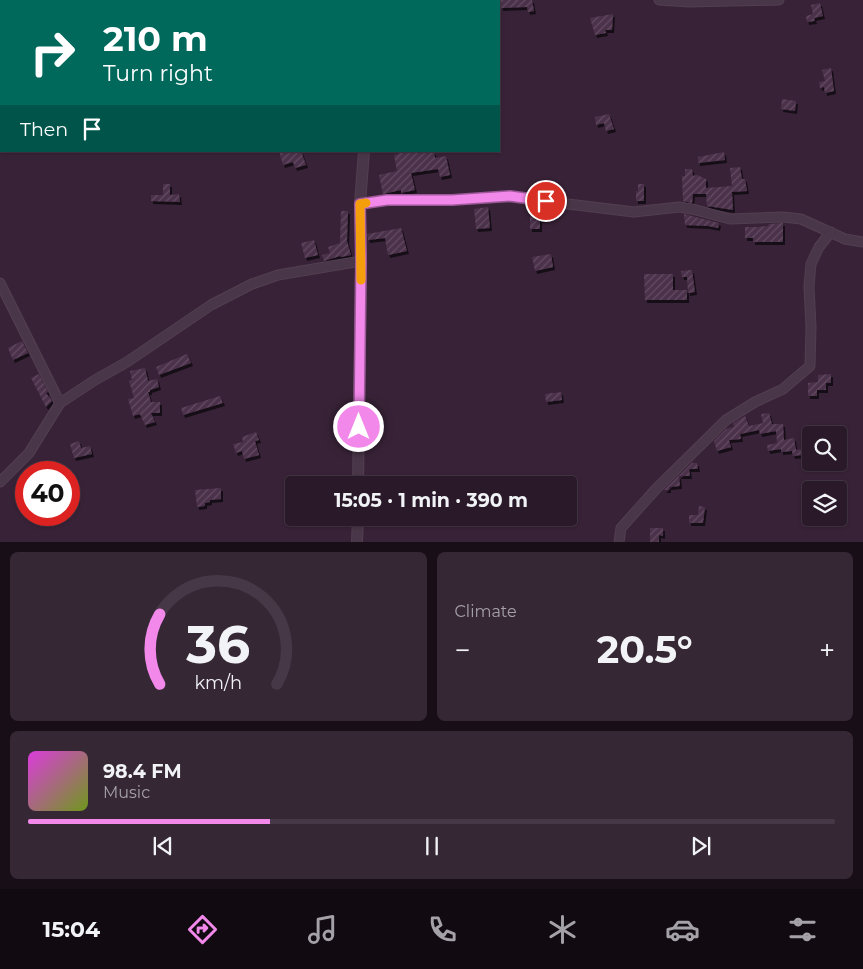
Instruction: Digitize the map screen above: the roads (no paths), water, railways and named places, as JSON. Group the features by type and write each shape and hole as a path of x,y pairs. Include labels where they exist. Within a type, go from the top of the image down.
{"street":[{"path":"659,0 689,2 708,0 779,0"},
{"path":"358,476 360,204 364,152"},
{"path":"360,204 387,200 452,200 510,196 634,212 679,207 730,219 783,217 801,219 845,239 863,242"},
{"path":"619,542 621,528 656,489 726,420 755,402 783,389 810,366 809,286 811,264 819,247 831,232"},
{"path":"0,482 29,453 60,403 94,380 127,362 211,305 252,284 278,275 361,261"},
{"path":"0,283 60,403"},
{"path":"357,542 358,526"}]}
